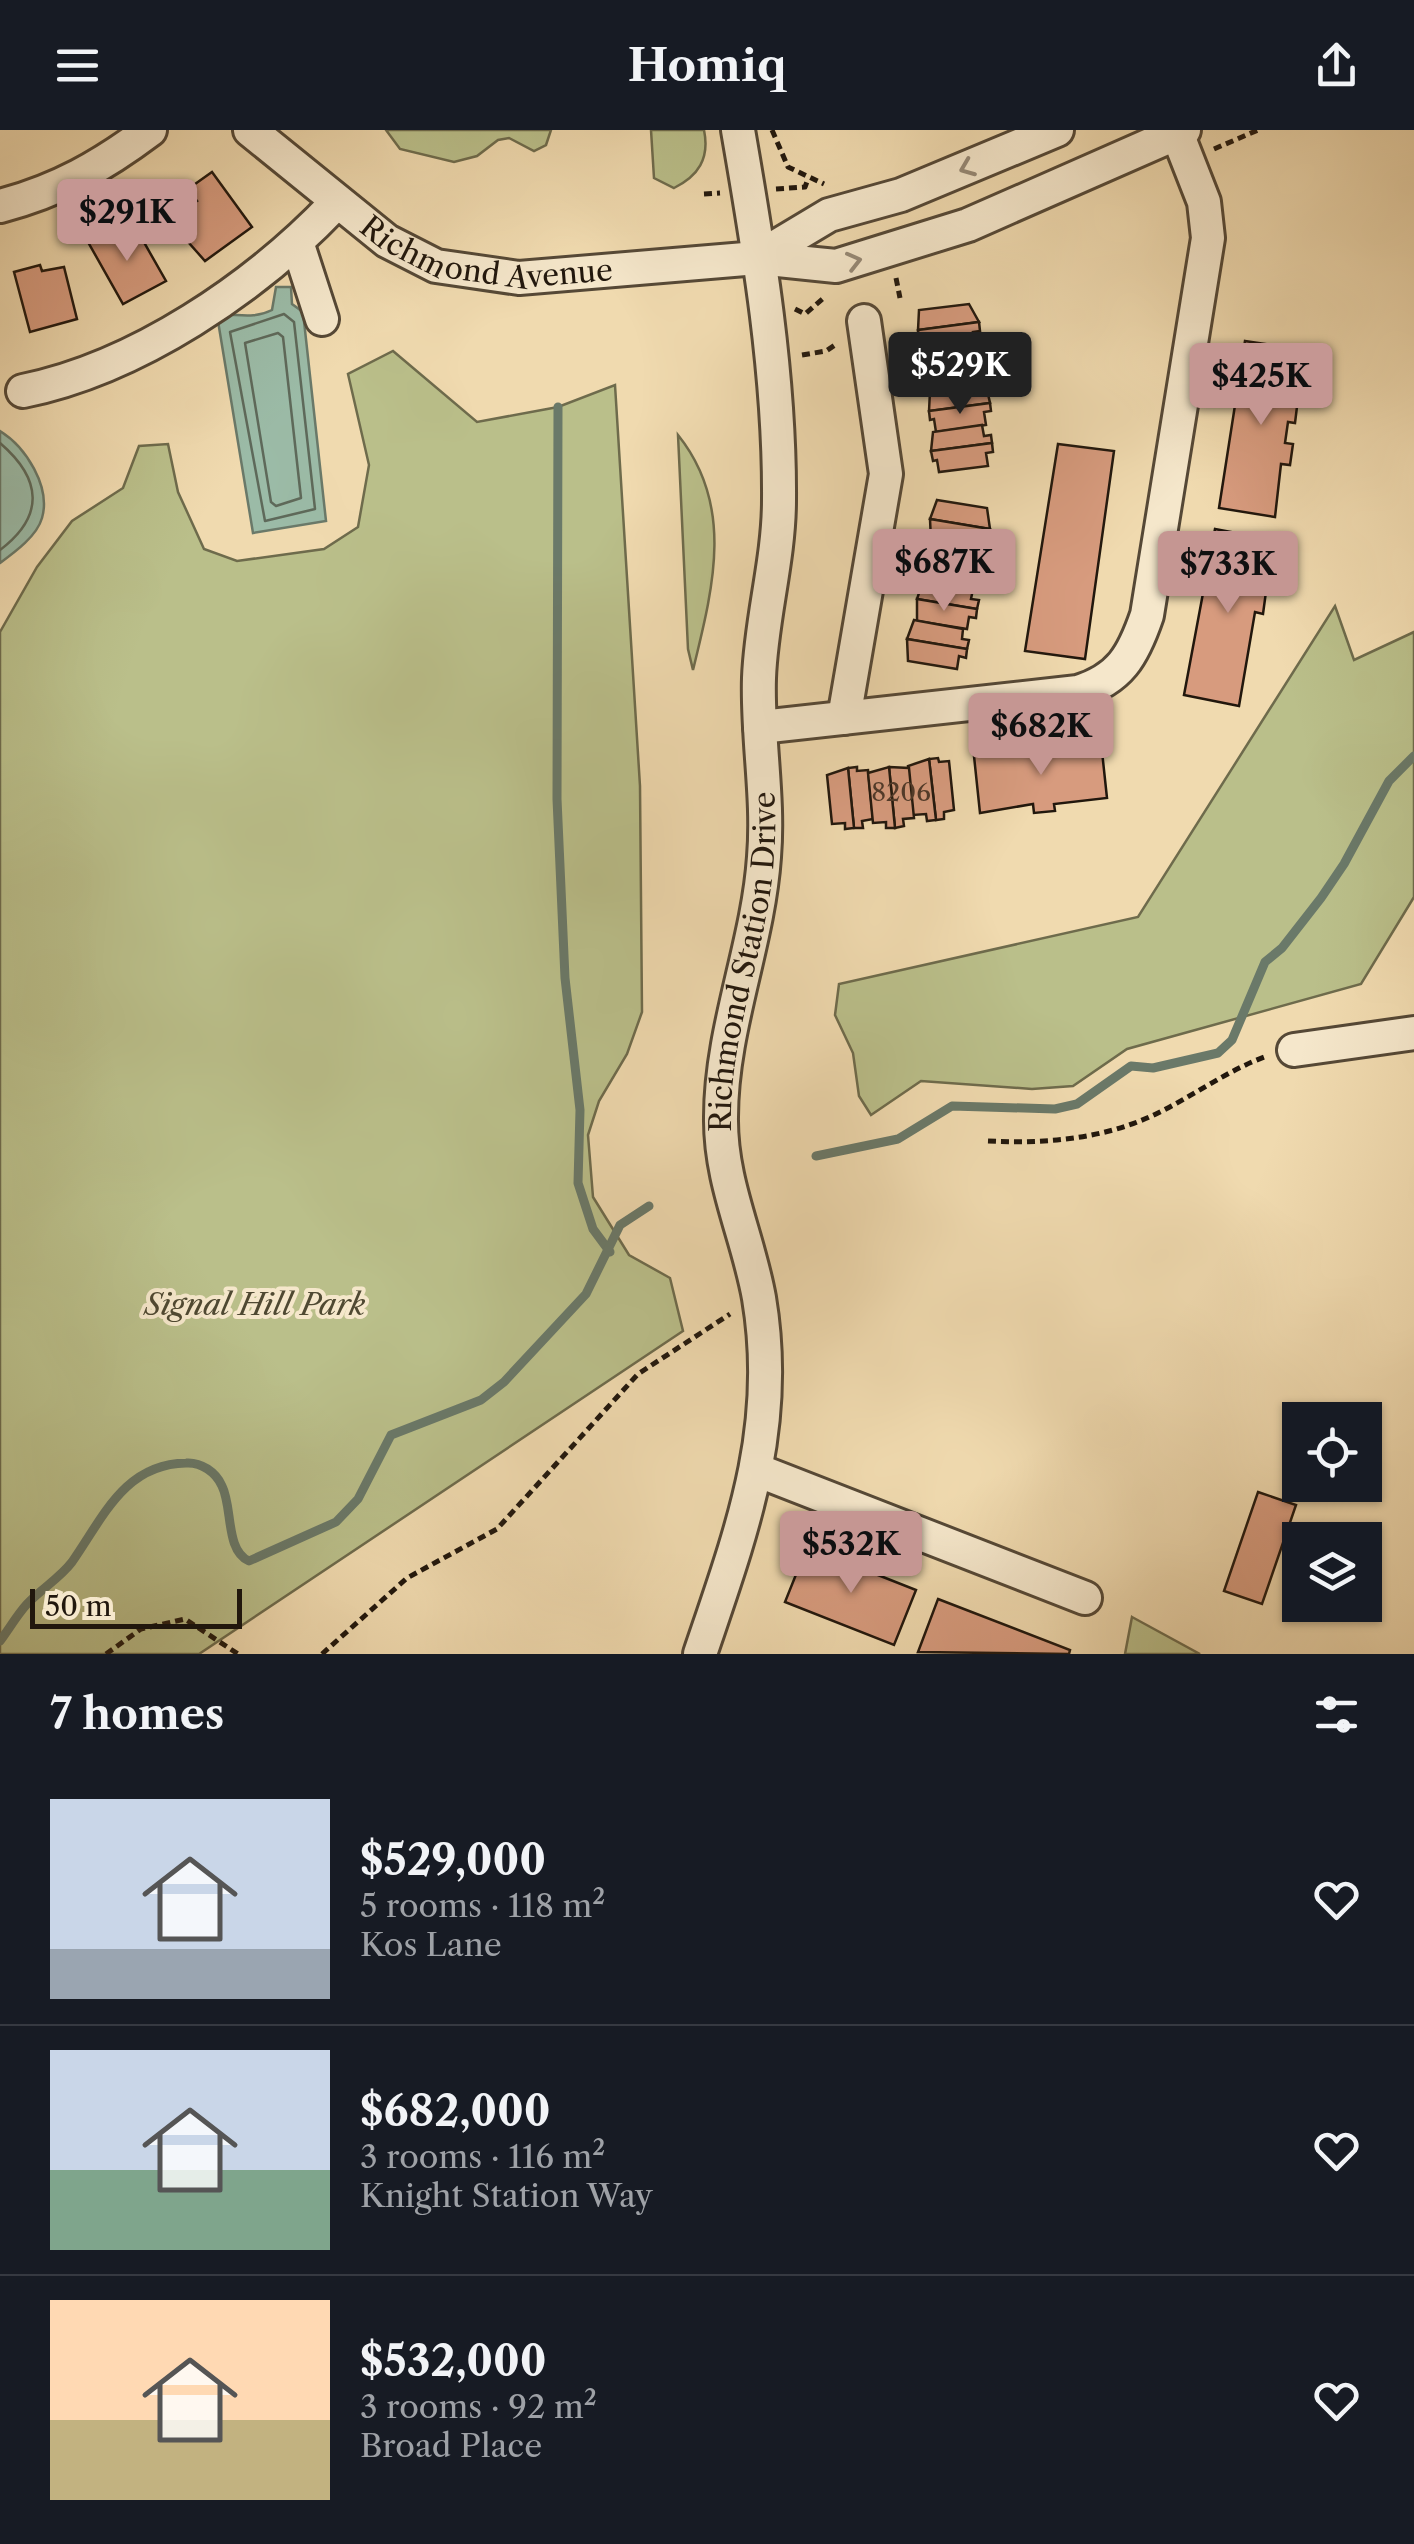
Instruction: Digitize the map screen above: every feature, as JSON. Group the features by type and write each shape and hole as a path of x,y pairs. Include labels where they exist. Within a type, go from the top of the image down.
{"street":[{"path":"0,206 43,195 100,168 150,130"},
{"name":"Richmond Avenue","path":"250,130 336,204 403,249 436,266 476,275 519,278 757,258 818,267 903,248 1180,132"},
{"name":"Richmond Station Drive","path":"700,1654 758,1471 765,1390 759,1299 728,1193 721,1118 730,1031 758,907 765,854 759,677 779,505 777,419 738,130"},
{"name":"Richmond Avenue","path":"757,258 829,215 901,195 1057,130"},
{"path":"760,727 1078,692 1102,684 1132,656 1147,616 1209,224 1180,132"},
{"path":"22,391 78,378 116,363 237,288 297,242 336,204"},
{"path":"297,242 322,319"},
{"path":"844,718 886,474 864,321"},
{"path":"1294,1050 1414,1034"},
{"path":"758,1471 1085,1598"}],"path":[{"path":"772,130 780,156 808,179 805,186"},
{"path":"1221,146 1258,130"},
{"path":"896,278 900,298"},
{"path":"988,1141 1062,1141 1112,1130 1152,1116 1263,1058 1294,1050"},
{"path":"322,1654 408,1578 497,1529 638,1374 673,1347 759,1299"},
{"path":"106,1654 141,1629 184,1619 238,1654"}],"green space":[{"path":"386,130 551,130 546,145 534,151 509,138 498,140 477,156 454,162 400,149"},
{"path":"651,130 704,130 705,150 700,165 690,178 674,188 654,178"},
{"name":"Signal Hill Park","path":"393,351 477,422 558,407 615,385 640,786 642,1012 627,1054 599,1101 588,1135 593,1197 629,1255 670,1278 683,1331 199,1654 0,1654 0,632 37,567 72,521 123,488 139,446 168,444 178,492 204,549 237,561 324,549 358,527 369,465 348,374"},
{"path":"678,435 696,462 713,519 712,578 693,670 688,649"},
{"path":"1335,606 1354,660 1414,632 1414,897 1361,984 1127,1049 1073,1086 1032,1089 921,1081 871,1115 859,1096 853,1053 835,1015 839,984 1138,917"},
{"path":"1132,1617 1200,1654 1125,1654"}],"water":[{"path":"276,287 291,287 292,304 303,312 326,521 253,533 217,315 251,315 272,310"},
{"path":"0,431 27,457 40,481 44,506 35,531 0,563"}],"building":[{"path":"212,172 252,227 205,261 165,216 187,200 191,205 197,201 188,189"},
{"path":"111,230 117,240 137,230 166,281 123,304 88,242"},
{"path":"40,265 42,271 64,267 77,319 30,332 14,272"},
{"path":"969,304 979,322 918,330 919,310"},
{"path":"979,322 980,331 973,332 975,344 925,351 923,339 919,339 918,330"},
{"path":"1245,341 1304,350 1295,423 1288,422 1285,443 1293,444 1290,465 1281,464 1275,517 1219,508"},
{"path":"971,344 973,355 980,354 981,363 920,371 922,351"},
{"path":"981,363 982,371 975,373 977,385 928,392 920,371"},
{"path":"980,384 981,395 988,394 990,403 929,411 930,391"},
{"path":"990,403 991,411 984,412 986,425 936,432 934,419 930,420 929,411"},
{"path":"982,425 984,436 991,435 992,443 931,451 933,432"},
{"path":"992,443 993,452 986,453 988,466 939,472 937,460 933,461 931,451"},
{"path":"1058,444 1114,451 1085,659 1025,651"},
{"path":"937,500 987,508 990,529 930,519"},
{"path":"930,519 990,529 989,538 982,536 980,549 931,541"},
{"path":"1215,529 1273,540 1263,614 1255,612 1239,706 1184,695"},
{"path":"927,540 977,548 975,559 982,560 981,568 920,559"},
{"path":"920,559 981,568 979,577 972,576 970,588 921,580"},
{"path":"923,581 973,589 971,599 979,600 977,609 917,599"},
{"path":"917,599 977,609 976,618 969,617 967,629 917,621"},
{"path":"914,620 963,629 962,639 969,640 967,649 907,639"},
{"path":"907,639 967,649 966,658 959,656 957,669 908,661"},
{"path":"1101,742 1107,798 1054,804 1055,811 1034,813 1033,804 980,813 974,756"},
{"path":"938,758 939,762 949,761 954,810 944,812 944,819 936,820 929,759"},
{"path":"929,759 936,820 927,821 926,814 913,815 908,766"},
{"path":"857,767 857,771 868,770 873,819 862,821 863,828 854,828 848,768"},
{"path":"889,767 909,768 914,818 903,819 904,826 895,828"},
{"path":"889,767 895,828 886,828 886,822 873,823 868,773"},
{"path":"848,768 854,828 845,829 845,823 832,824 827,775"},
{"path":"1258,1492 1296,1505 1290,1522 1282,1522 1282,1546 1262,1604 1224,1591"},
{"path":"807,1547 916,1590 894,1645 785,1602"},
{"path":"938,1599 1070,1650 1069,1654 918,1652"}],"waterway":[{"path":"558,407 557,799 565,978 580,1110 578,1183 593,1229 610,1252"},
{"path":"816,1156 898,1139 952,1106 1055,1109 1077,1104 1131,1066 1153,1068 1218,1053 1232,1040 1265,962 1282,948 1321,898 1389,781 1414,756"},
{"path":"0,1641 27,1604 72,1562 117,1496 146,1473 165,1466 197,1464 216,1476 225,1495 236,1548 249,1561 336,1522 358,1499 391,1435 481,1400 504,1382 586,1294 620,1225 649,1206"}]}
